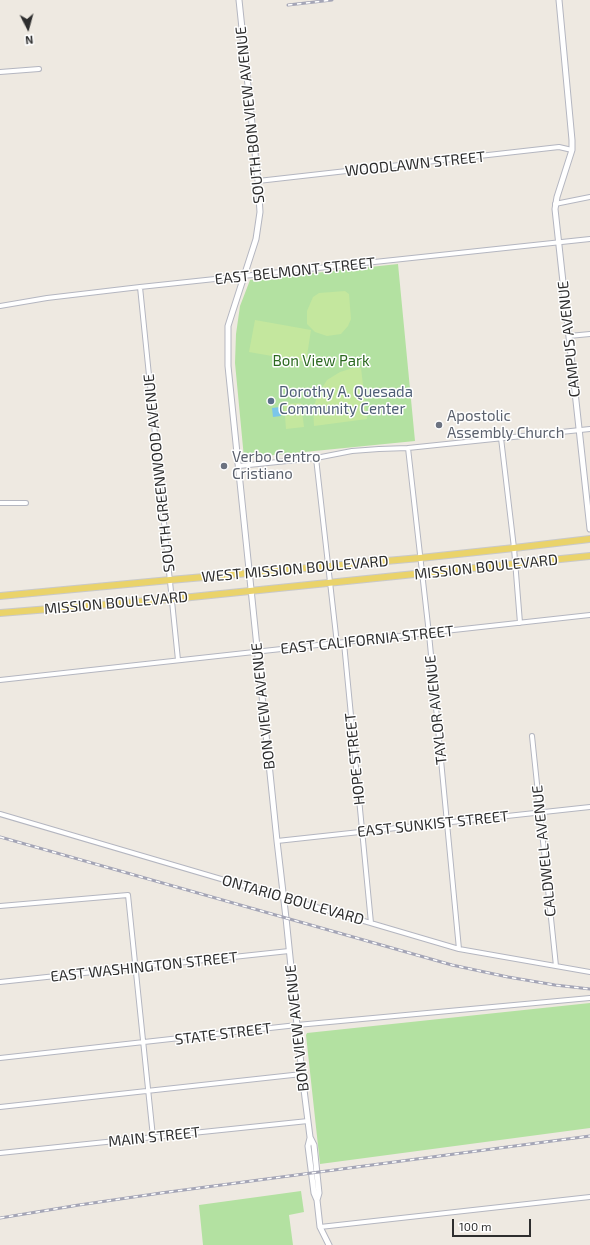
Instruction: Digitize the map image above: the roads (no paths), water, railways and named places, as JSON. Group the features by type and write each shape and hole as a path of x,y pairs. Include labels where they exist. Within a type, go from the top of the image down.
{"main road":[{"name":"WEST MISSION BOULEVARD","path":"0,596 420,558 590,538"},
{"name":"MISSION BOULEVARD","path":"0,613 172,599 590,556"}],"street":[{"name":"SOUTH BON VIEW AVENUE","path":"239,0 260,212 256,239 244,276"},
{"name":"CAMPUS AVENUE","path":"559,0 572,134 572,150 555,204 590,529"},
{"path":"0,72 39,69"},
{"name":"WOODLAWN STREET","path":"258,181 559,147 572,150"},
{"path":"555,204 590,197"},
{"name":"EAST BELMONT STREET","path":"0,306 47,298 140,287 590,239"},
{"name":"BON VIEW AVENUE","path":"244,276 228,326 228,366 302,1074 310,1137 314,1145 319,1193 317,1200 320,1227 329,1245"},
{"name":"SOUTH GREENWOOD AVENUE","path":"140,287 178,660"},
{"path":"569,336 590,334"},
{"path":"239,466 316,458 352,451 408,448 590,429"},
{"path":"501,438 514,548 520,623"},
{"name":"TAYLOR AVENUE","path":"408,448 429,634 459,949"},
{"path":"316,458 336,644"},
{"path":"0,503 26,503"},
{"name":"EAST CALIFORNIA STREET","path":"0,680 590,616"},
{"name":"HOPE STREET","path":"344,643 372,922"},
{"name":"CALDWELL AVENUE","path":"532,736 556,966"},
{"name":"EAST SUNKIST STREET","path":"277,840 590,807"},
{"name":"ONTARIO BOULEVARD","path":"0,814 283,898 372,922 459,949 590,972"},
{"path":"0,906 128,895 153,1137"},
{"name":"EAST WASHINGTON STREET","path":"0,982 289,951"},
{"name":"STATE STREET","path":"0,1058 297,1025 590,998"},
{"path":"0,1107 302,1074"},
{"name":"MAIN STREET","path":"0,1153 308,1121"},
{"path":"320,1227 590,1197"}],"water":[{"path":"280,407 281,416 273,417 272,408"}],"railway":[{"path":"288,5 332,0"},
{"path":"0,837 452,965 508,977 590,989"},
{"path":"0,1218 161,1193 590,1136"}],"place":[{"name":"Dorothy A. Quesada Community Center","path":"271,401"},
{"name":"Apostolic Assembly Church","path":"439,425"},
{"name":"Verbo Centro Cristiano","path":"224,466"}],"park label":[{"name":"Bon View Park","path":"321,361"}]}
